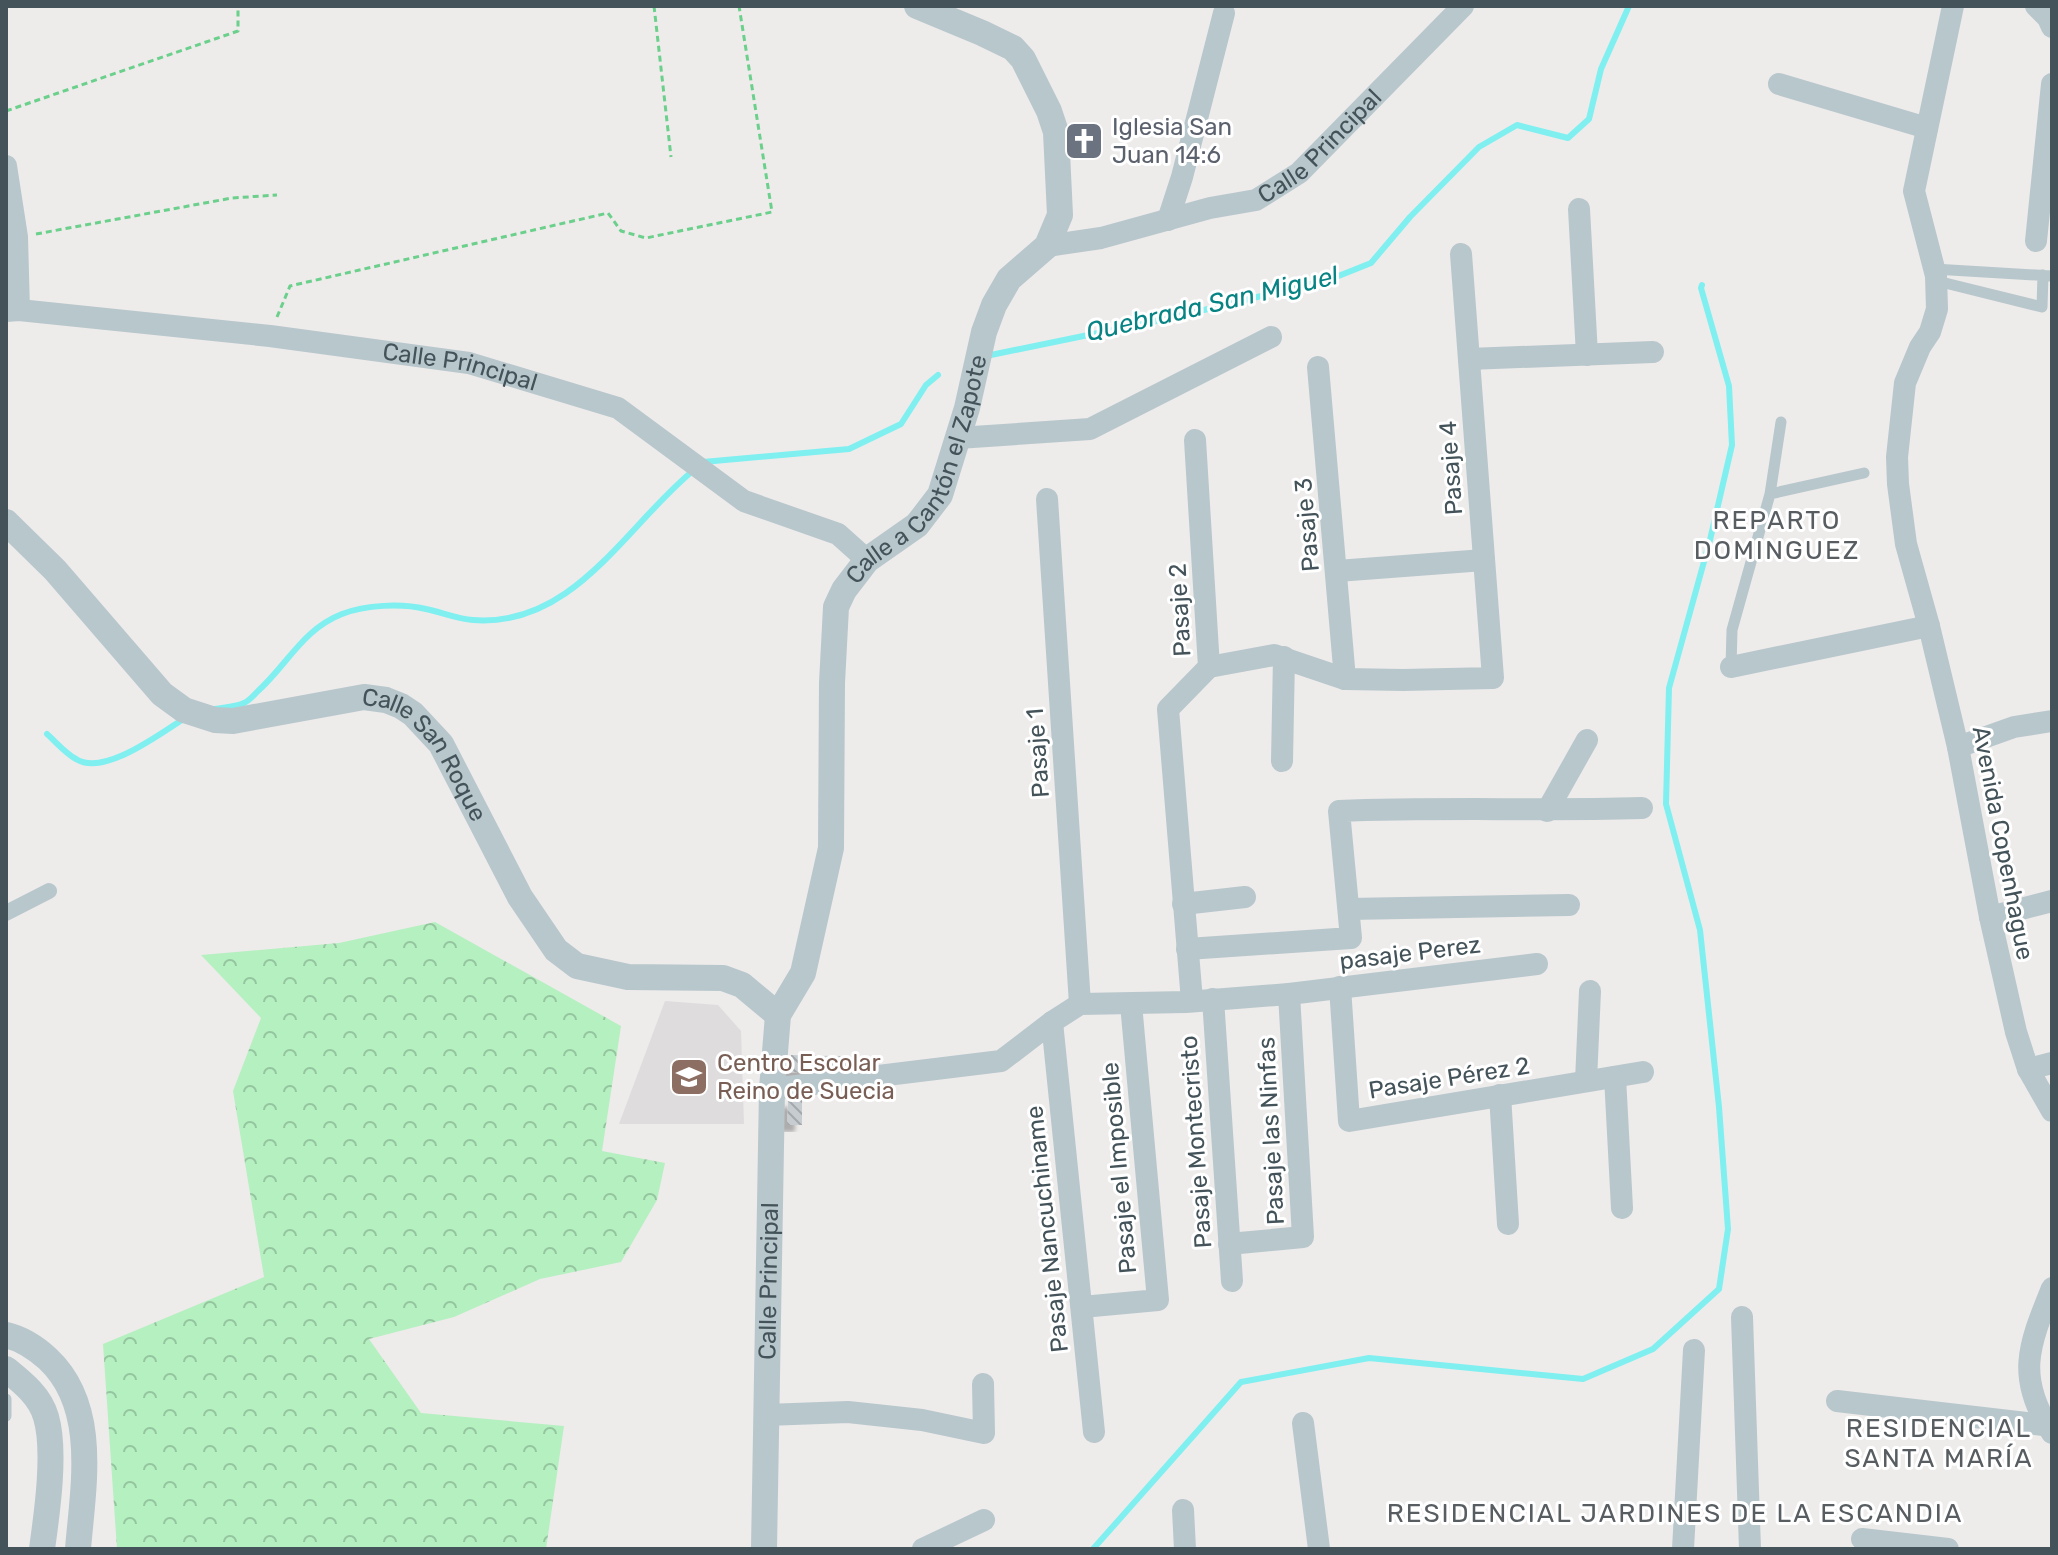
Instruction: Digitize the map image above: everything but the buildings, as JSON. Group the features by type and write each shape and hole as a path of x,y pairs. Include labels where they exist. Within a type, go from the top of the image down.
{"street":[{"path":"917,6 1013,48 1023,59 1056,132 1060,215 1047,246"},
{"name":"Calle Principal","path":"1047,246 1101,238 1256,200 1299,173 1463,6"},
{"name":"Avenida Copenhague","path":"1953,6 1914,191 1936,275 1935,321 1905,383 1897,457 1906,544 1958,747 1990,917 2016,1032 2028,1069 2052,1111"},
{"path":"2036,6 2052,27"},
{"path":"1168,220 1224,13"},
{"path":"1779,84 1927,128"},
{"path":"2036,241 2052,84"},
{"path":"6,166 17,237 12,311"},
{"path":"1579,209 1587,355"},
{"name":"Calle a Cantón el Zapote","path":"778,1015 803,973 831,848 832,683 836,607 844,590 867,560 917,525 928,513 943,486 994,305 1009,279 1047,246"},
{"name":"Pasaje 4","path":"1345,679 1493,678 1461,254"},
{"name":"Calle Principal","path":"12,311 270,336 469,363 618,408 744,501 838,534 867,560"},
{"path":"958,438 1090,429 1271,337"},
{"path":"1469,359 1653,352"},
{"name":"Pasaje 3","path":"1318,367 1345,679"},
{"name":"Pasaje 2","path":"1195,440 1209,667 1168,709 1187,949 1202,1000"},
{"name":"Pasaje 1","path":"1047,499 1080,1004"},
{"name":"Calle San Roque","path":"6,522 55,570 162,694 184,710 215,720 233,721 364,697 386,700 413,714 441,744 520,897 556,950 577,966 628,977 723,978 742,985 778,1015"},
{"path":"1337,571 1484,560"},
{"path":"1731,667 1929,626"},
{"path":"1209,667 1274,655 1345,679"},
{"path":"1282,761 1284,657"},
{"path":"1958,747 2014,727 2052,721"},
{"path":"1547,811 1587,740"},
{"path":"1187,949 1351,938 1339,811 1437,807 1547,811 1642,808"},
{"path":"6,913 49,891"},
{"path":"1183,904 1245,897"},
{"path":"1990,917 2052,901"},
{"path":"1349,909 1569,905"},
{"name":"pasaje Perez","path":"1080,1004 1131,1004 1289,994 1537,964"},
{"name":"Pasaje Pérez 2","path":"1340,987 1349,1121 1643,1072"},
{"path":"1586,1081 1590,991"},
{"name":"Pasaje las Ninfas","path":"1229,1244 1303,1237 1289,994"},
{"name":"Pasaje Montecristo","path":"1202,1000 1232,1281"},
{"path":"772,1089 1001,1061 1080,1004"},
{"name":"Pasaje el Imposible","path":"1082,1307 1158,1300 1131,1004"},
{"name":"Calle Principal","path":"764,1549 772,1089 778,1015"},
{"name":"Pasaje Nancuchiname","path":"1052,1022 1094,1432"},
{"path":"2028,1069 2052,1063"},
{"path":"1615,1077 1622,1208"},
{"path":"1500,1095 1508,1224"},
{"path":"2051,1428 2029,1381 2029,1353 2031,1340 2052,1288"},
{"path":"1742,1317 1750,1549"},
{"path":"6,1335 37,1349 66,1380 76,1398 85,1450 78,1549"},
{"path":"1683,1549 1694,1350"},
{"path":"6,1369 29,1389 45,1415 50,1447 42,1549"},
{"path":"766,1415 848,1412 922,1420 984,1433 983,1384"},
{"path":"1837,1401 2029,1422 2051,1428"},
{"path":"1303,1423 1319,1549"},
{"path":"1183,1510 1185,1549"},
{"path":"923,1549 984,1520"},
{"path":"1862,1539 1948,1549"}],"lane":[{"path":"1936,275 2048,276 2042,307 1936,275"},
{"path":"1731,667 1732,630 1770,494 1781,422"},
{"path":"1770,494 1864,473"},
{"path":"6,1399 6,1416"}],"path":[{"path":"6,111 238,31 238,6"},
{"path":"654,6 671,157"},
{"path":"270,336 290,286 374,265 608,213 621,231 646,238 772,212 739,6"},
{"path":"17,237 232,198 277,195"}],"shaded area":[{"name":"Centro Escolar Reino de Suecia","path":"665,1001 718,1005 741,1031 744,1124 619,1124"}],"green space":[{"path":"435,922 621,1026 602,1151 665,1163 657,1200 621,1262 540,1279 454,1317 369,1339 421,1413 564,1426 546,1549 117,1549 103,1344 264,1277 233,1091 261,1018 201,955 339,943"}],"waterway":[{"name":"Quebrada San Miguel","path":"986,356 1171,318 1331,279 1371,263 1410,217 1479,147 1517,125 1568,138 1589,119 1601,69 1629,6"},
{"path":"1093,1549 1241,1382 1369,1358 1583,1379 1653,1349 1719,1289 1728,1229 1719,1107 1700,930 1666,804 1669,688 1710,540 1732,445 1729,386 1702,285"},
{"name":"Quebrada San Miguel","path":"703,462 849,449 901,424 926,385 938,375"},
{"name":"Quebrada San Miguel","path":"215,709 248,701 316,629 351,611 406,606 473,620 509,618 541,608 569,591 596,568 695,469"},
{"name":"Quebrada San Miguel","path":"47,734 76,759 88,763 101,762 132,751 185,718"}],"place":[{"name":"Iglesia San Juan 14:6","path":"1084,141"},
{"name":"Centro Escolar Reino de Suecia","path":"689,1077"}],"district":[{"name":"REPARTO DOMINGUEZ","path":"1777,535"},
{"name":"RESIDENCIAL SANTA MARÍA","path":"1939,1443"},
{"name":"RESIDENCIAL JARDINES DE LA ESCANDIA","path":"1675,1513"}]}
